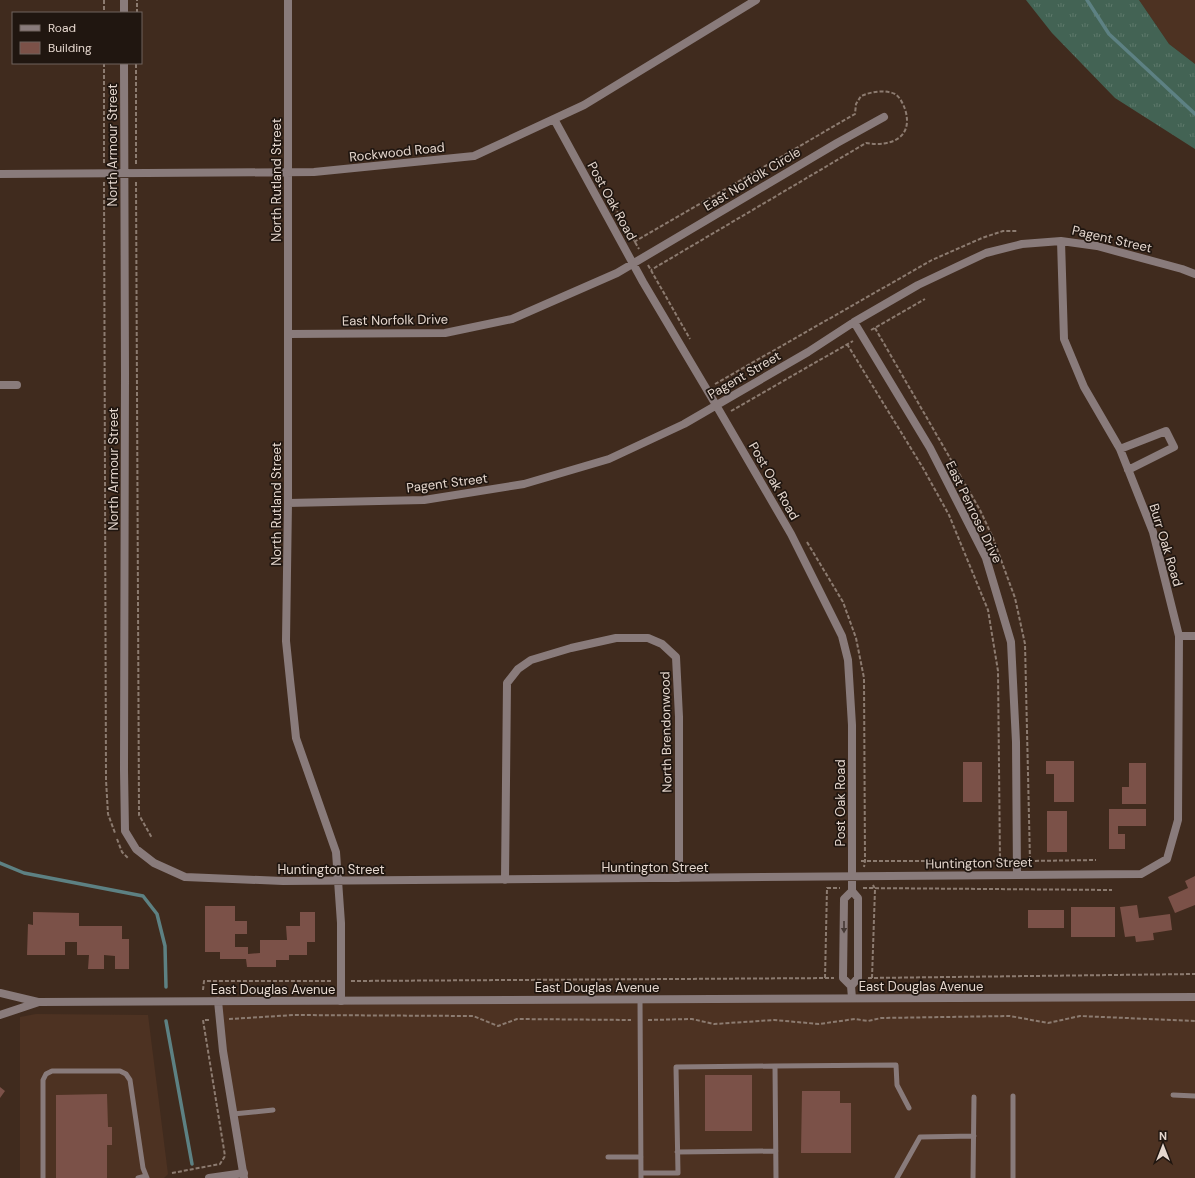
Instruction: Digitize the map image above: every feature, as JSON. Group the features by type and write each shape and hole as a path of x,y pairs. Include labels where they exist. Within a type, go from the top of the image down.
{"street":[{"path":"124,0 124,12"},
{"name":"North Rutland Street","path":"288,0 288,503 286,641 296,738 336,852 341,923 341,1001"},
{"name":"Rockwood Road","path":"0,174 288,173 314,172 474,156 584,105 756,0"},
{"name":"North Armour Street","path":"124,64 125,831 136,850 154,863"},
{"name":"East Norfolk Circle","path":"633,264 837,143 884,117"},
{"name":"Post Oak Road","path":"554,119 633,264 791,534 842,636 848,660 852,726 851,877 852,890 858,898 858,978"},
{"name":"Pagent Street","path":"288,503 424,500 524,484 609,459 684,424 808,352 854,322 918,285 986,253 1022,244 1062,241 1097,246 1182,269 1195,274"},
{"name":"Burr Oak Road","path":"1062,241 1061,275 1064,339 1084,387 1120,449 1153,532 1179,636 1178,820 1167,859 1157,865"},
{"name":"East Norfolk Drive","path":"288,334 445,333 512,319 633,264"},
{"name":"East Penrose Drive","path":"854,322 930,448 986,558 1011,642 1016,742 1017,875"},
{"path":"0,385 17,385"},
{"path":"1120,449 1166,431 1174,446 1128,470"},
{"path":"1179,636 1195,636"},
{"name":"North Brendonwood","path":"505,880 507,683 518,669 531,660 571,648 616,638 648,638 662,644 676,657 679,717 679,878"},
{"name":"Huntington Street","path":"154,863 185,877 283,881 1141,874 1157,865"},
{"path":"852,890 844,898 844,978 851,986 852,998"},
{"path":"851,986 858,978"},
{"path":"0,993 39,1002"},
{"name":"East Douglas Avenue","path":"0,1015 39,1002 1195,997"},
{"path":"209,1178 244,1175 223,1051 218,1001"}],"lane":[{"path":"640,999 641,1176 678,1173 676,1067 896,1065 897,1085 909,1108"},
{"path":"775,1066 776,1178"},
{"path":"43,1178 43,1080 46,1074 52,1071 120,1071 126,1074 130,1080 143,1168 147,1177 138,1178"},
{"path":"1173,1095 1195,1096"},
{"path":"1012,1096 1013,1178"},
{"path":"973,1178 974,1097"},
{"path":"233,1114 273,1110"},
{"path":"897,1178 920,1137 974,1136"},
{"path":"677,1152 776,1151"},
{"path":"608,1157 641,1156"}],"path":[{"path":"104,0 104,12"},
{"path":"137,0 137,12"},
{"path":"104,64 106,780 108,814 122,852 130,859"},
{"path":"136,64 139,815 152,838"},
{"path":"612,202 690,339"},
{"path":"715,384 932,260 982,238 1003,231 1018,231"},
{"path":"712,378 731,411 925,299"},
{"path":"847,344 950,515 988,610 998,671 1000,861"},
{"path":"807,541 842,602 856,638 864,678 866,861 864,867 874,889 872,978"},
{"path":"859,861 1096,860"},
{"path":"825,978 827,888 852,890 1112,890"},
{"path":"858,978 1195,974"},
{"path":"204,990 204,981 844,978"},
{"path":"172,1172 220,1164 224,1156 203,1020 294,1015 473,1016 498,1026 517,1019 692,1019 714,1024 774,1020 819,1024 856,1019 868,1021 896,1017 1010,1016 1048,1023 1080,1016 1195,1020"}],"shaded area":[{"path":"1139,0 1195,0 1195,64 1169,44"},
{"path":"1195,997 1195,1178 245,1178 218,1001"},
{"path":"36,1014 148,1015 168,1174 164,1178 20,1178 20,1017"}],"green space":[{"path":"1026,0 1139,0 1169,44 1195,64 1195,149 1115,98 1052,33"}],"building":[{"path":"1046,761 1074,761 1074,802 1054,802 1054,774 1046,774"},
{"path":"963,762 982,762 982,802 963,802"},
{"path":"1129,763 1146,763 1146,804 1122,804 1122,787 1129,787"},
{"path":"1109,809 1146,809 1146,826 1118,826 1118,834 1125,834 1125,849 1109,849"},
{"path":"1047,811 1067,811 1067,852 1047,852"},
{"path":"1195,876 1195,905 1175,913 1168,897 1188,888 1185,881"},
{"path":"1137,905 1139,918 1170,914 1172,930 1153,933 1154,940 1136,942 1135,936 1125,937 1120,907"},
{"path":"205,906 235,906 235,921 247,921 247,934 235,934 235,947 248,947 248,954 260,953 260,940 287,940 286,926 300,926 300,912 315,912 315,942 307,942 307,955 289,955 289,960 276,960 276,967 247,967 246,959 220,959 220,952 205,952"},
{"path":"1071,907 1115,907 1115,937 1071,937"},
{"path":"1028,910 1064,910 1064,928 1028,928"},
{"path":"33,912 79,913 79,926 122,926 122,939 129,939 129,969 115,969 115,956 104,955 104,969 88,969 89,955 77,955 77,942 65,942 65,955 27,955 28,924 33,925"},
{"path":"705,1075 752,1075 752,1131 705,1131"},
{"path":"0,1087 5,1091 0,1098"},
{"path":"802,1091 840,1091 840,1103 851,1103 851,1153 801,1153"},
{"path":"107,1094 108,1127 112,1127 112,1145 107,1145 107,1178 56,1178 56,1095"}],"waterway":[{"path":"1087,0 1109,34 1195,114"},
{"path":"0,863 24,873 143,896 157,914 165,946 166,987"},
{"path":"166,1021 192,1164"}]}
